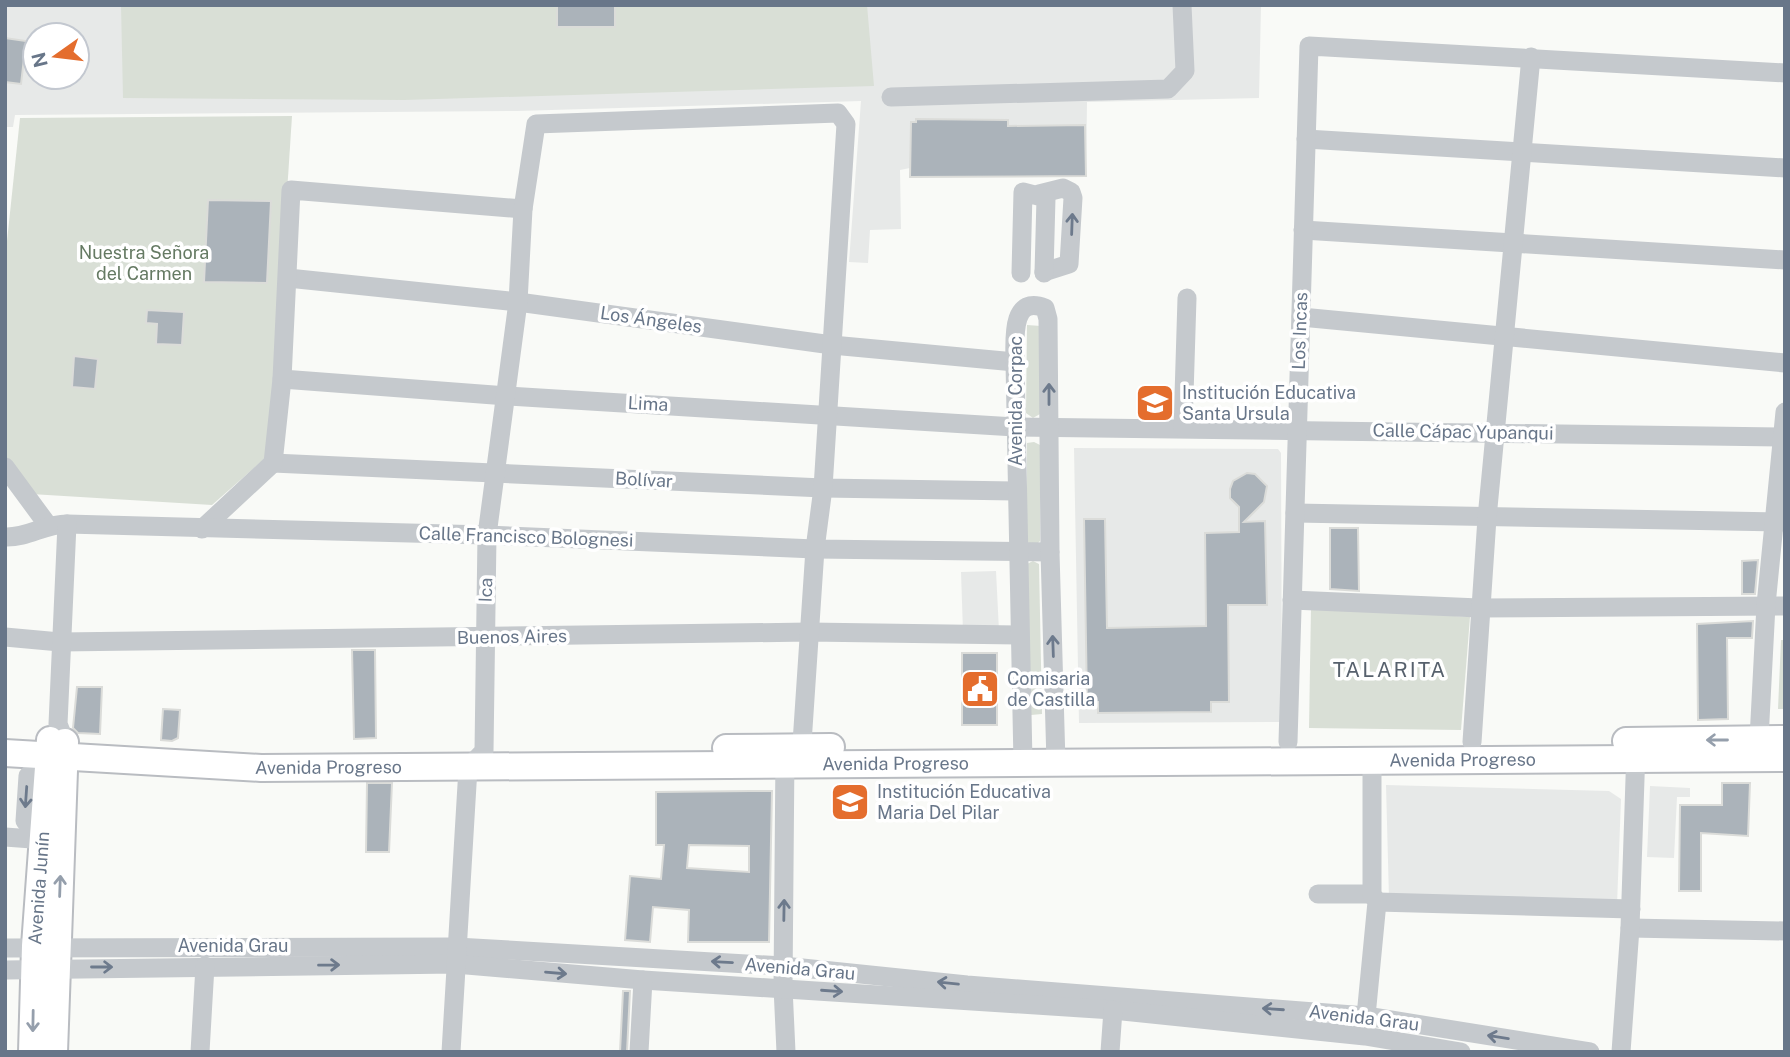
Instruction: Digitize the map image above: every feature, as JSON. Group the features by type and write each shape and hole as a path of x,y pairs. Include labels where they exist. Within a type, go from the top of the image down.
{"main road":[{"name":"Avenida Progreso","path":"5,737 261,768 476,759 1056,755 1372,759 1636,750 1772,739"},
{"name":"Avenida Progreso","path":"1056,755 1288,743 1472,742 1785,758"},
{"name":"Avenida Progreso","path":"5,753 57,744"},
{"name":"Avenida Junín","path":"32,1052 45,957 57,744"},
{"name":"Avenida Junín","path":"45,957 54,1052"}],"street":[{"path":"891,97 1168,89 1185,71 1182,5"},
{"name":"Los Incas","path":"1288,743 1309,46 1531,57"},
{"path":"1472,742 1479,608 1531,57 1785,73"},
{"name":"Ica","path":"451,1052 456,955 485,638 487,535 507,396 518,302 523,209 536,124 838,113 846,124 832,345"},
{"path":"1306,139 1785,168"},
{"path":"202,529 273,463 282,379 294,188 523,209"},
{"path":"1021,311 1023,192 1039,194 1046,198 1048,207 1045,308"},
{"path":"1303,230 1785,260"},
{"name":"Los Ángeles","path":"288,278 518,302 832,345 1015,362"},
{"path":"1183,428 1187,298"},
{"name":"Avenida Corpac","path":"1023,755 1015,491 1015,362 1016,321 1021,311 1032,305 1045,308 1048,319 1050,552 1056,755"},
{"path":"1301,317 1785,363"},
{"path":"786,1052 783,966 793,757 823,488 832,345"},
{"name":"Lima","path":"282,379 507,396 1015,427"},
{"path":"1772,739 1785,412"},
{"name":"Calle Cápac Yupanqui","path":"1015,427 1784,436"},
{"name":"Bolívar","path":"273,463 823,488 1015,491"},
{"path":"5,467 47,524"},
{"path":"1295,513 1780,522"},
{"name":"Calle Francisco Bolognesi","path":"5,537 29,535 47,524 67,524 487,535 815,548 1050,552"},
{"name":"Avenida Junín","path":"57,744 67,524"},
{"path":"1292,600 1479,608 1776,606"},
{"name":"Buenos Aires","path":"5,638 60,642 809,632 1019,635"},
{"path":"51,840 25,821 28,776 57,744"},
{"path":"1621,1052 1631,919 1636,750"},
{"path":"1366,1016 1374,898 1372,759"},
{"path":"5,837 51,840"},
{"path":"1318,894 1785,932"},
{"name":"Avenida Grau","path":"5,948 45,957 205,966 456,955 643,980 1113,1010 1364,1036 1461,1052"},
{"name":"Avenida Grau","path":"5,970 45,957 456,955 783,966 967,985 1366,1016 1590,1052"},
{"path":"200,1052 205,966"},
{"path":"639,1052 643,980"},
{"path":"1110,1052 1113,1010"}],"shaded area":[{"path":"5,5 1261,5 1259,98 1087,102 1086,176 910,177 910,168 900,170 901,229 870,230 868,263 849,262 861,101 517,111 15,115 13,127 5,127"},
{"path":"1074,448 1278,449 1281,453 1282,722 1079,723"},
{"path":"996,571 999,631 963,632 961,572"},
{"path":"1386,785 1609,791 1621,799 1617,905 1389,899"},
{"path":"1650,786 1690,788 1690,797 1677,797 1674,858 1647,857"}],"green space":[{"path":"121,5 867,5 874,86 404,100 123,98"},
{"name":"Nuestra Señora del Carmen","path":"292,116 270,454 212,505 31,494 5,457 5,260 20,118"},
{"path":"1027,325 1041,326 1040,414 1033,418 1026,413"},
{"path":"1027,443 1040,445 1040,541 1036,545 1027,542"},
{"path":"1033,561 1039,564 1042,714 1031,715 1027,564"},
{"path":"1311,607 1470,617 1461,730 1309,728"},
{"path":"1781,640 1785,640 1785,709 1778,709"}],"building":[{"path":"557,5 615,5 615,27 557,27"},
{"path":"5,38 21,40 21,84 5,82"},
{"path":"916,119 1008,120 1008,126 1085,125 1086,176 910,177 911,122 916,122"},
{"path":"208,200 271,201 267,283 204,282"},
{"path":"147,310 184,312 182,345 156,344 157,324 146,323"},
{"path":"74,356 98,359 95,389 72,387"},
{"path":"1247,473 1255,474 1267,486 1264,502 1244,522 1265,521 1267,605 1228,605 1229,702 1211,702 1211,712 1098,713 1098,702 1087,703 1084,519 1105,519 1107,628 1206,626 1205,533 1239,532 1239,507 1230,498 1230,489 1233,481"},
{"path":"1330,528 1358,528 1359,591 1330,589"},
{"path":"1758,560 1755,594 1742,594 1742,561"},
{"path":"1753,621 1752,638 1727,638 1728,719 1698,720 1697,624"},
{"path":"352,650 375,650 376,738 354,739"},
{"name":"Comisaria de Castilla","path":"962,653 997,653 997,725 962,725"},
{"path":"77,687 102,687 100,734 78,733 73,728"},
{"path":"163,709 180,710 178,738 172,741 161,740"},
{"path":"367,783 392,783 389,852 366,852"},
{"path":"1722,783 1750,783 1748,836 1701,833 1701,891 1679,891 1680,805 1722,805"},
{"path":"772,791 769,942 688,942 689,910 653,907 650,942 625,940 630,876 661,879 664,845 656,845 656,792","holes":["689,845 749,846 749,872 687,868"]},
{"path":"623,991 630,991 627,1052 620,1052"}],"place":[{"name":"Institución Educativa Santa Ursula","path":"1155,403"},
{"name":"Comisaria de Castilla","path":"980,689"},
{"name":"Institución Educativa Maria Del Pilar","path":"850,802"}],"district":[{"name":"TALARITA","path":"1390,670"}]}
